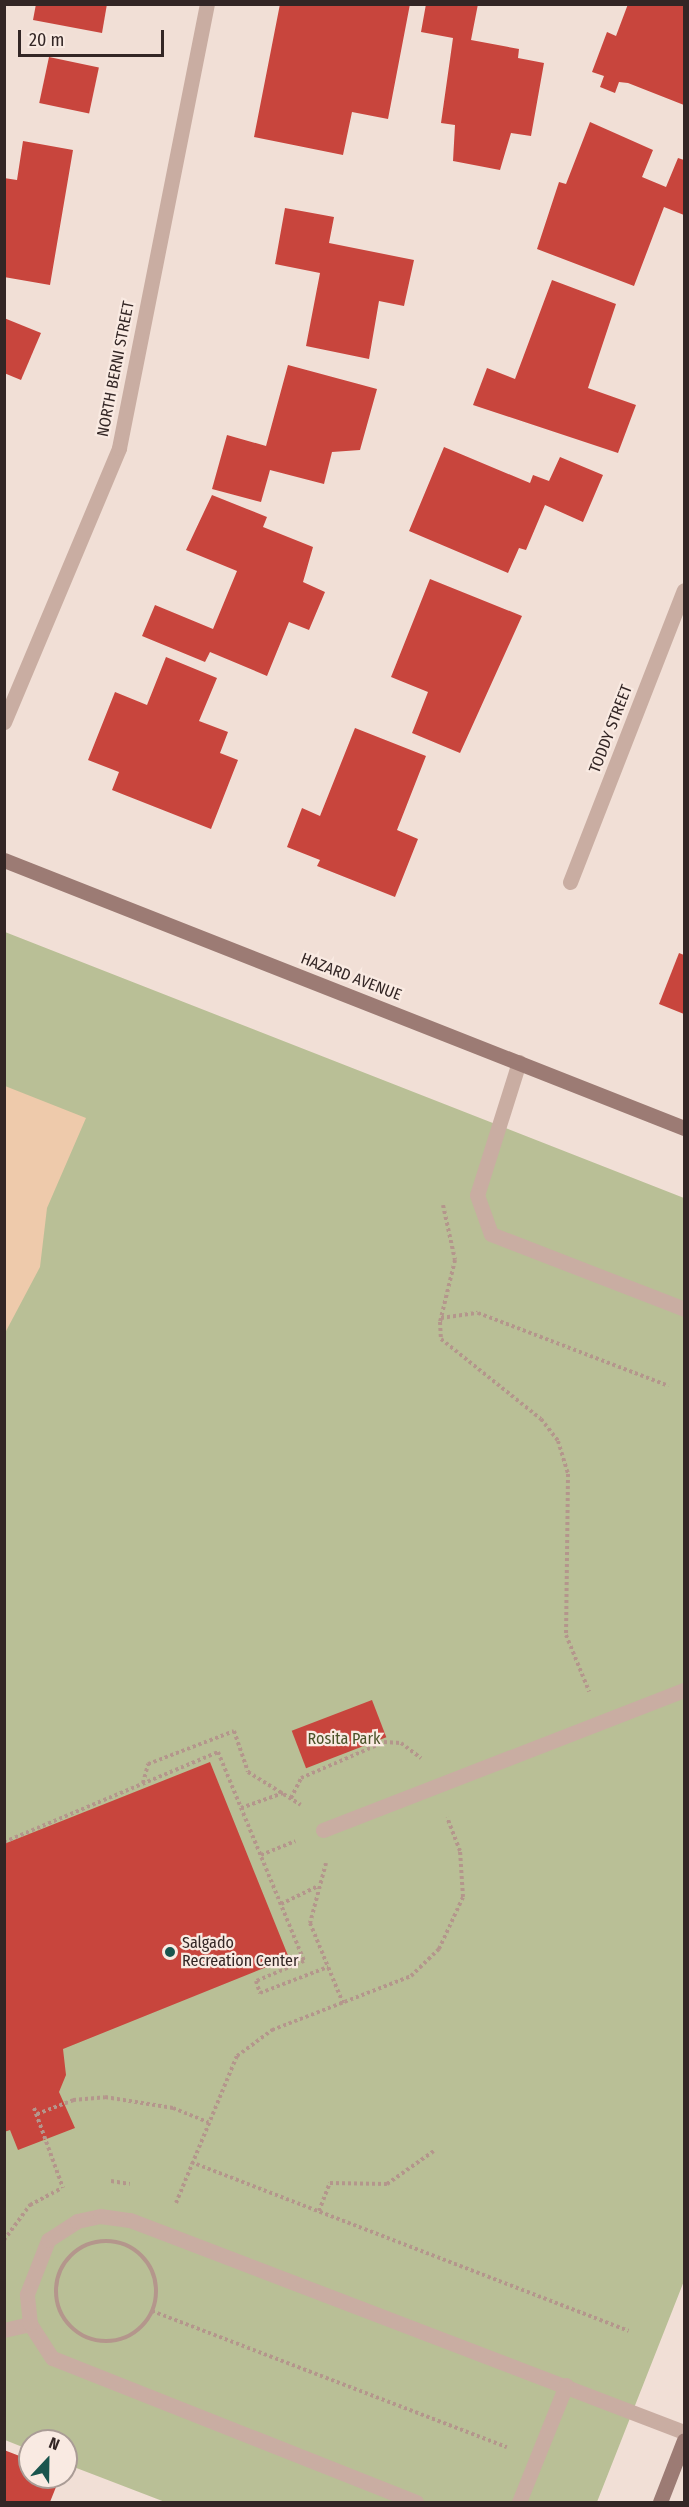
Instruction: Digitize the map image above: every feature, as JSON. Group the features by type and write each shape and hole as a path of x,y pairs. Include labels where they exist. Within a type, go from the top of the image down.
{"street":[{"name":"NORTH BERNI STREET","path":"4,722 119,448 207,4"},
{"name":"TODDY STREET","path":"570,882 684,590"},
{"name":"HAZARD AVENUE","path":"4,860 684,1128"},
{"path":"519,1062 477,1195 491,1234 684,1309"},
{"path":"323,1830 684,1690"},
{"path":"416,2502 52,2358 30,2324 27,2294 48,2240 77,2221 100,2216 164,2231 684,2432"},
{"path":"4,2330 30,2324"},
{"path":"519,2502 566,2385"},
{"path":"660,2502 684,2440"}],"path":[{"path":"445,1193 443,1220 455,1260 441,1318 441,1340 450,1351 541,1419 558,1441 571,1503 566,1635 601,1722"},
{"path":"441,1318 478,1313 669,1386"},
{"path":"143,1783 148,1764 234,1731 248,1772 291,1798 323,1830 327,1851 310,1923 343,2003"},
{"path":"164,2231 228,2070 253,2041 411,1976 453,1928 463,1874 435,1787 418,1754 401,1743 384,1742 301,1778 291,1798"},
{"path":"4,1842 218,1752 304,1961 256,1981 260,1993 328,1967"},
{"path":"241,1808 283,1793"},
{"path":"261,1855 290,1843"},
{"path":"281,1904 318,1886"},
{"path":"37,2114 73,2100 105,2097 141,2100 208,2122"},
{"path":"34,2108 63,2188"},
{"path":"319,2211 330,2183 387,2184 434,2151"},
{"path":"191,2162 627,2331"},
{"path":"85,2245 128,2245 155,2277 152,2311 127,2337 84,2336 63,2318 58,2276 85,2245"},
{"path":"152,2311 537,2459"}],"green space":[{"name":"Rosita Park","path":"5,932 684,1198 684,2281 597,2502 165,2502 78,2469 78,2429 18,2429 18,2445 5,2440"}],"sand":[{"path":"5,1086 86,1118 47,1208 40,1267 5,1333"}],"building":[{"path":"36,4 107,4 102,33 33,20"},
{"path":"280,4 410,4 388,119 352,112 343,155 254,137"},
{"path":"426,4 478,4 471,40 519,49 518,58 544,63 531,136 511,133 500,170 453,161 455,125 441,123 453,38 421,32"},
{"path":"628,4 684,4 684,105 628,83 619,82 615,93 600,87 604,76 592,72 607,32 616,36"},
{"path":"49,57 99,68 89,114 39,103"},
{"path":"590,122 653,150 642,177 666,187 678,158 684,160 684,215 664,207 634,286 537,249 559,182 566,184"},
{"path":"23,141 73,150 50,285 4,277 4,178 17,180"},
{"path":"285,208 334,217 329,243 414,260 404,306 379,301 369,359 306,346 320,273 275,264"},
{"path":"552,280 616,304 588,388 636,405 618,453 473,405 487,368 515,379"},
{"path":"4,318 41,333 21,380 4,373"},
{"path":"288,365 377,389 360,450 332,452 324,484 270,470 261,502 212,489 227,435 266,446"},
{"path":"444,447 530,483 533,475 549,481 560,457 603,475 583,522 545,505 526,550 519,548 508,573 409,531"},
{"path":"212,495 267,517 263,527 313,547 303,582 325,592 309,630 289,622 267,676 210,652 205,662 142,636 155,605 213,629 237,571 186,550"},
{"path":"430,579 522,616 460,753 412,733 428,692 391,677"},
{"path":"166,657 217,678 199,721 228,732 220,753 238,760 211,829 112,790 119,772 88,760 115,692 147,705"},
{"path":"355,728 426,756 397,830 418,839 395,897 317,866 320,860 287,847 302,808 320,816"},
{"path":"679,953 684,955 684,1014 659,1004"},
{"path":"372,1700 386,1737 306,1768 292,1731"},
{"path":"210,1762 289,1958 63,2049 66,2075 59,2092 75,2128 18,2150 10,2130 4,2132 4,1844"},
{"path":"4,2450 18,2455 18,2489 55,2489 50,2502 4,2502"}],"place":[{"name":"Salgado Recreation Center","path":"170,1952"}]}
